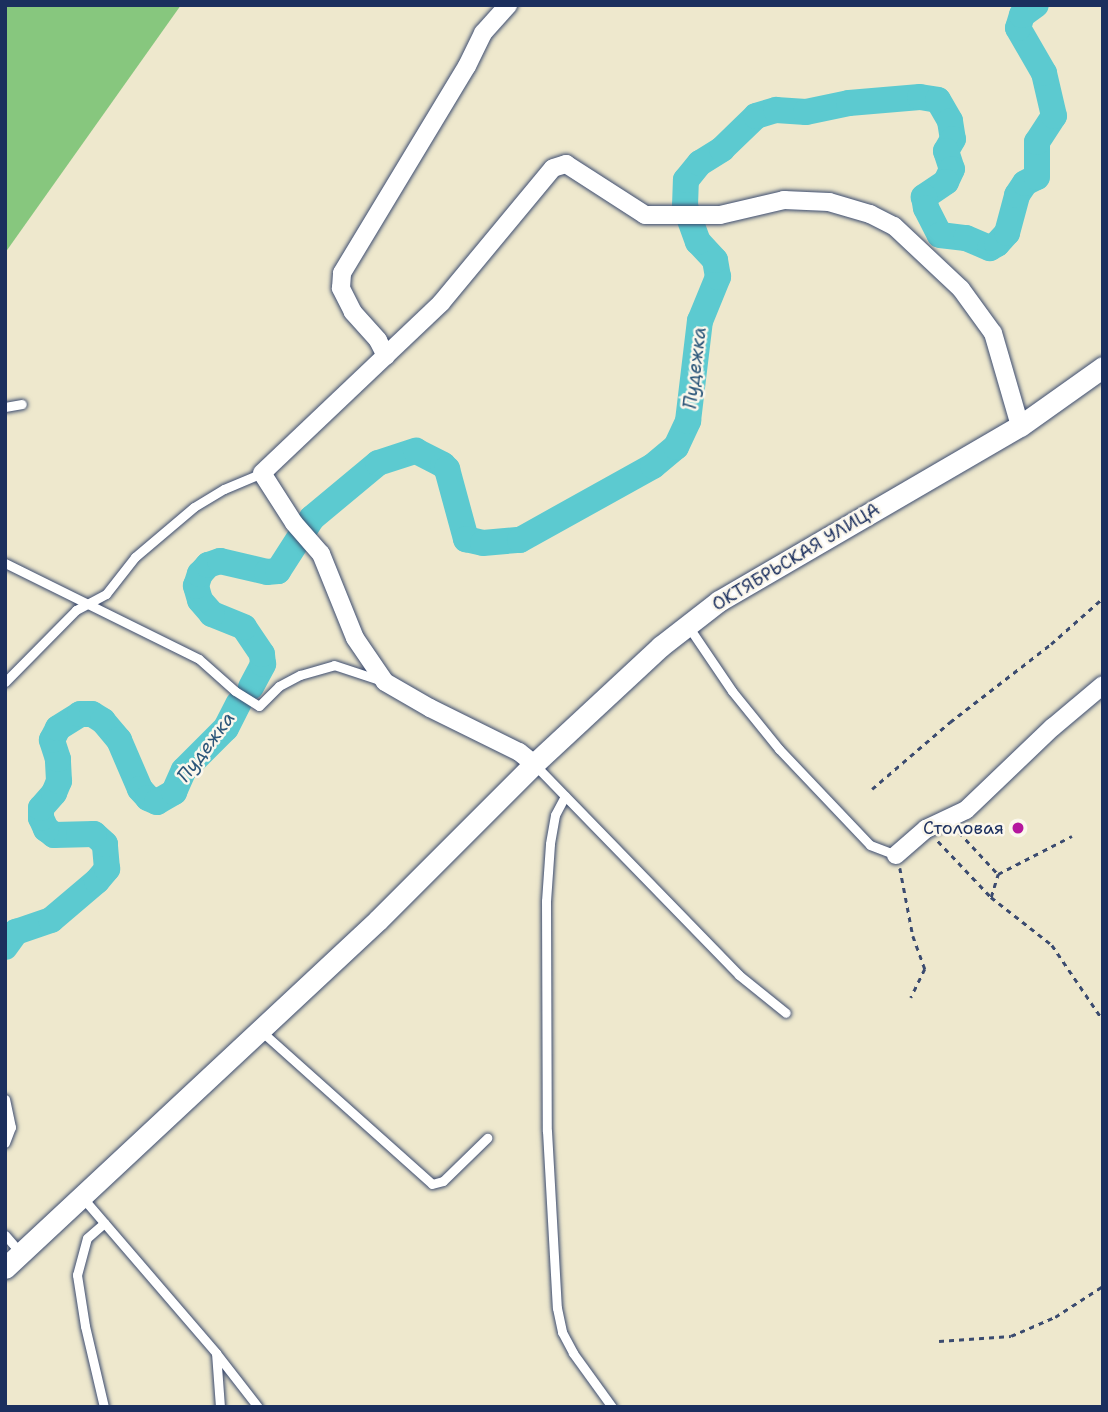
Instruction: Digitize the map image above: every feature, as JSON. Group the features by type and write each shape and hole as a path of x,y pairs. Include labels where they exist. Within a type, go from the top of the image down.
{"street":[{"path":"386,356 378,340 353,312 341,288 342,273 467,66 483,33 508,5"},
{"path":"534,764 519,752 430,708 385,682 355,638 328,566 313,541 294,523 262,473 441,303 553,168 566,164 645,215 720,215 783,200 829,202 870,214 894,226 961,289 993,333 1020,426"},
{"name":"ОКТЯБРЬСКАЯ УЛИЦА","path":"5,1268 261,1031 534,764 687,625 755,579 1020,426 1103,367"},
{"path":"896,855 926,828 966,810 1053,727 1103,685"}],"lane":[{"path":"5,407 22,404"},
{"path":"5,682 76,610 106,593 135,557 194,507 224,489 262,473"},
{"path":"5,563 199,659 251,703 263,705 279,686 300,675 334,665 385,682"},
{"path":"687,625 732,691 779,749 870,845 896,855"},
{"path":"534,764 739,975 786,1013"},
{"path":"565,796 555,816 546,901 547,1131 557,1308 562,1332 573,1353 612,1407"},
{"path":"261,1031 425,1181 432,1184 443,1181 487,1138"},
{"path":"5,1099 11,1127 5,1143"},
{"path":"82,1197 216,1353 258,1407"},
{"path":"104,1223 87,1238 77,1275 85,1325 104,1407"},
{"path":"5,1235 22,1253"},
{"path":"216,1353 220,1407"}],"path":[{"path":"872,789 950,722 1051,644 1103,598"},
{"path":"947,819 998,874"},
{"path":"926,828 991,897 1052,944 1103,1020"},
{"path":"991,897 998,874 1072,836"},
{"path":"896,855 906,889 913,936 925,969 911,998"},
{"path":"939,1341 1011,1336 1055,1317 1103,1286"}],"green space":[{"path":"5,5 181,5 5,253"}],"waterway":[{"name":"Пудежка","path":"251,687 263,664 262,654 244,627 212,614 200,600 196,586 200,574 208,565 220,561 267,572 278,571 312,518 378,463 416,451 443,465 447,469 466,539 483,543 520,540 653,466 676,447 688,421 700,321 718,277 715,260 698,242 685,206 686,180 700,163 722,149 756,116 776,110 806,112 849,103 920,97 938,100 950,121 953,139 946,151 952,169 946,182 924,197 926,208 940,235 966,238 990,248 997,244 1007,233 1017,195 1025,183 1037,177 1037,142 1054,116 1044,73 1018,28 1022,15 1036,5"},
{"name":"Пудежка","path":"5,947 16,932 51,920 97,881 107,869 105,844 94,834 54,835 46,829 41,818 41,808 54,793 59,781 58,759 52,740 58,728 80,714 92,714 103,721 119,740 140,789 148,798 157,802 174,792 184,770 226,728 238,704"}],"place":[{"name":"Столовая","path":"1018,828"}]}
